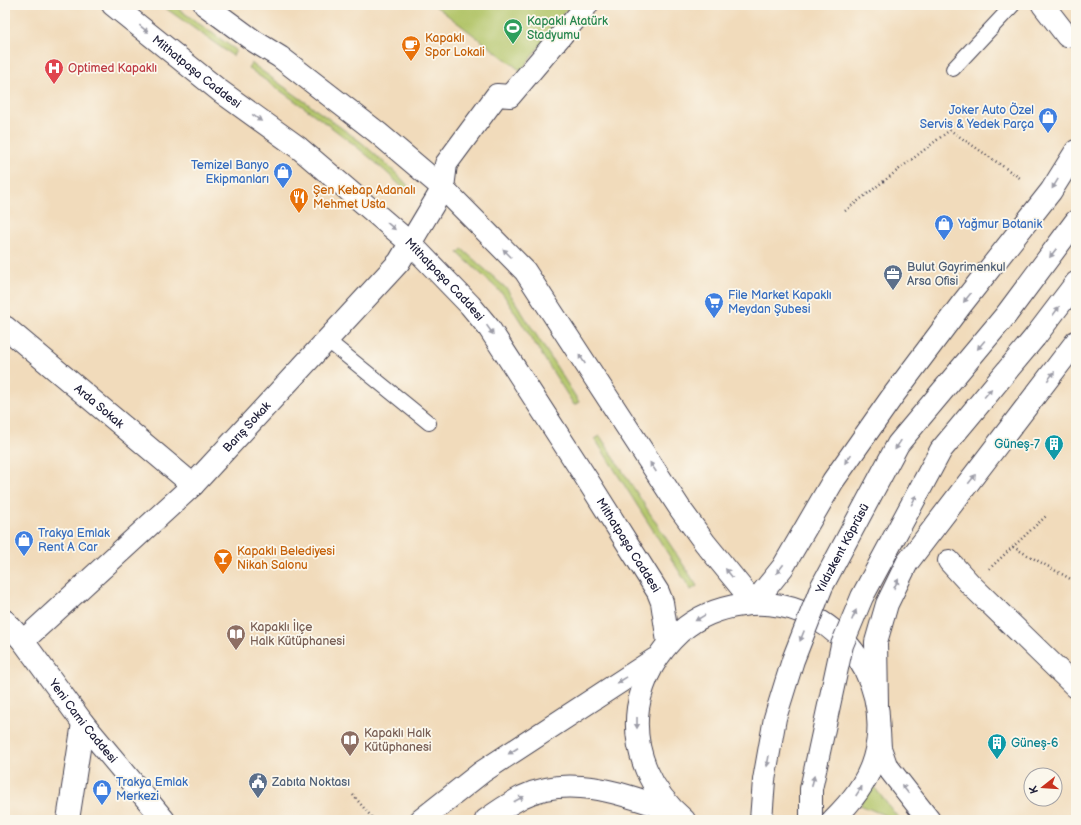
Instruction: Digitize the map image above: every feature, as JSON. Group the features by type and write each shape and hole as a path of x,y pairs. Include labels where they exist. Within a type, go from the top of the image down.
{"main road":[{"name":"Mithatpaşa Caddesi","path":"113,5 220,91 299,148 410,243 470,305 489,328 581,469 658,592 662,602 668,642"},
{"path":"205,5 254,41 286,61 378,133 443,188 525,271 681,510 705,543 754,603"},
{"path":"443,188 446,164 497,95 510,96 587,5"},
{"path":"1043,5 1067,36"},
{"path":"754,603 783,567 832,481 892,397 961,305 1051,191 1076,151"},
{"name":"Barış Sokak","path":"23,641 193,485 399,262 443,188"},
{"name":"Yıldızkent Köprüsü","path":"761,820 764,780 776,718 793,660 822,586 898,444 1006,315 1076,221"},
{"path":"811,820 811,789 842,645 862,598 941,450 1035,337 1076,283"},
{"name":"Arda Sokak","path":"5,326 193,485"},
{"path":"833,820 848,806 859,791 868,775 875,753 878,741 876,642 887,604 907,563 1076,342"},
{"path":"949,560 971,585 1076,687"},
{"path":"678,815 659,795 649,777 642,758 638,738 637,718 640,697 646,678 655,660 668,642 686,626 707,614 730,606 754,603 775,604 816,618 834,630 850,645 862,663 871,682 878,713 880,748 886,764 929,820"},
{"name":"Yeni Cami Caddesi","path":"5,621 23,641 83,723 164,820"},
{"path":"421,820 482,772 655,660"},
{"path":"68,820 83,723"},
{"path":"486,820 499,810 523,797 546,790 567,787 590,787 615,792 678,815"}],"lane":[{"path":"953,69 1013,5"},
{"path":"326,340 429,423"}],"path":[{"path":"845,211 950,130 1020,178"},
{"path":"971,585 1046,516"},
{"path":"1014,547 1076,582"},
{"path":"353,795 374,820"}],"green space":[{"path":"161,5 173,5 236,50 233,56"},
{"name":"Kapaklı Atatürk Stadyumu","path":"434,5 570,5 521,71"},
{"path":"251,63 361,142 397,174 410,188 407,192 389,174 351,142 248,68"},
{"path":"462,249 507,289 579,402 574,405 503,294 458,253"},
{"path":"600,436 697,586 691,590 595,439"},
{"path":"871,783 896,815 902,820 896,820 860,805"}],"place":[{"name":"Kapaklı Atatürk Stadyumu","path":"513,45"},
{"name":"Kapaklı Spor Lokali","path":"411,62"},
{"name":"Optimed Kapaklı","path":"54,85"},
{"name":"Joker Auto Özel Servis & Yedek Parça","path":"1048,134"},
{"name":"Temizel Banyo Ekipmanları","path":"283,189"},
{"name":"Şen Kebap Adanalı Mehmet Usta","path":"299,214"},
{"name":"Yağmur Botanik","path":"944,241"},
{"name":"Bulut Gayrimenkul Arsa Ofisi","path":"893,291"},
{"name":"File Market Kapaklı Meydan Şubesi","path":"714,319"},
{"name":"Güneş-7","path":"1054,461"},
{"name":"Trakya Emlak Rent A Car","path":"24,557"},
{"name":"Kapaklı Belediyesi Nikah Salonu","path":"223,575"},
{"name":"Kapaklı İlçe Halk Kütüphanesi","path":"236,651"},
{"name":"Kapaklı Halk Kütüphanesi","path":"350,757"},
{"name":"Güneş-6","path":"997,760"},
{"name":"Zabıta Noktası","path":"258,799"},
{"name":"Trakya Emlak Merkezi","path":"102,806"}]}
